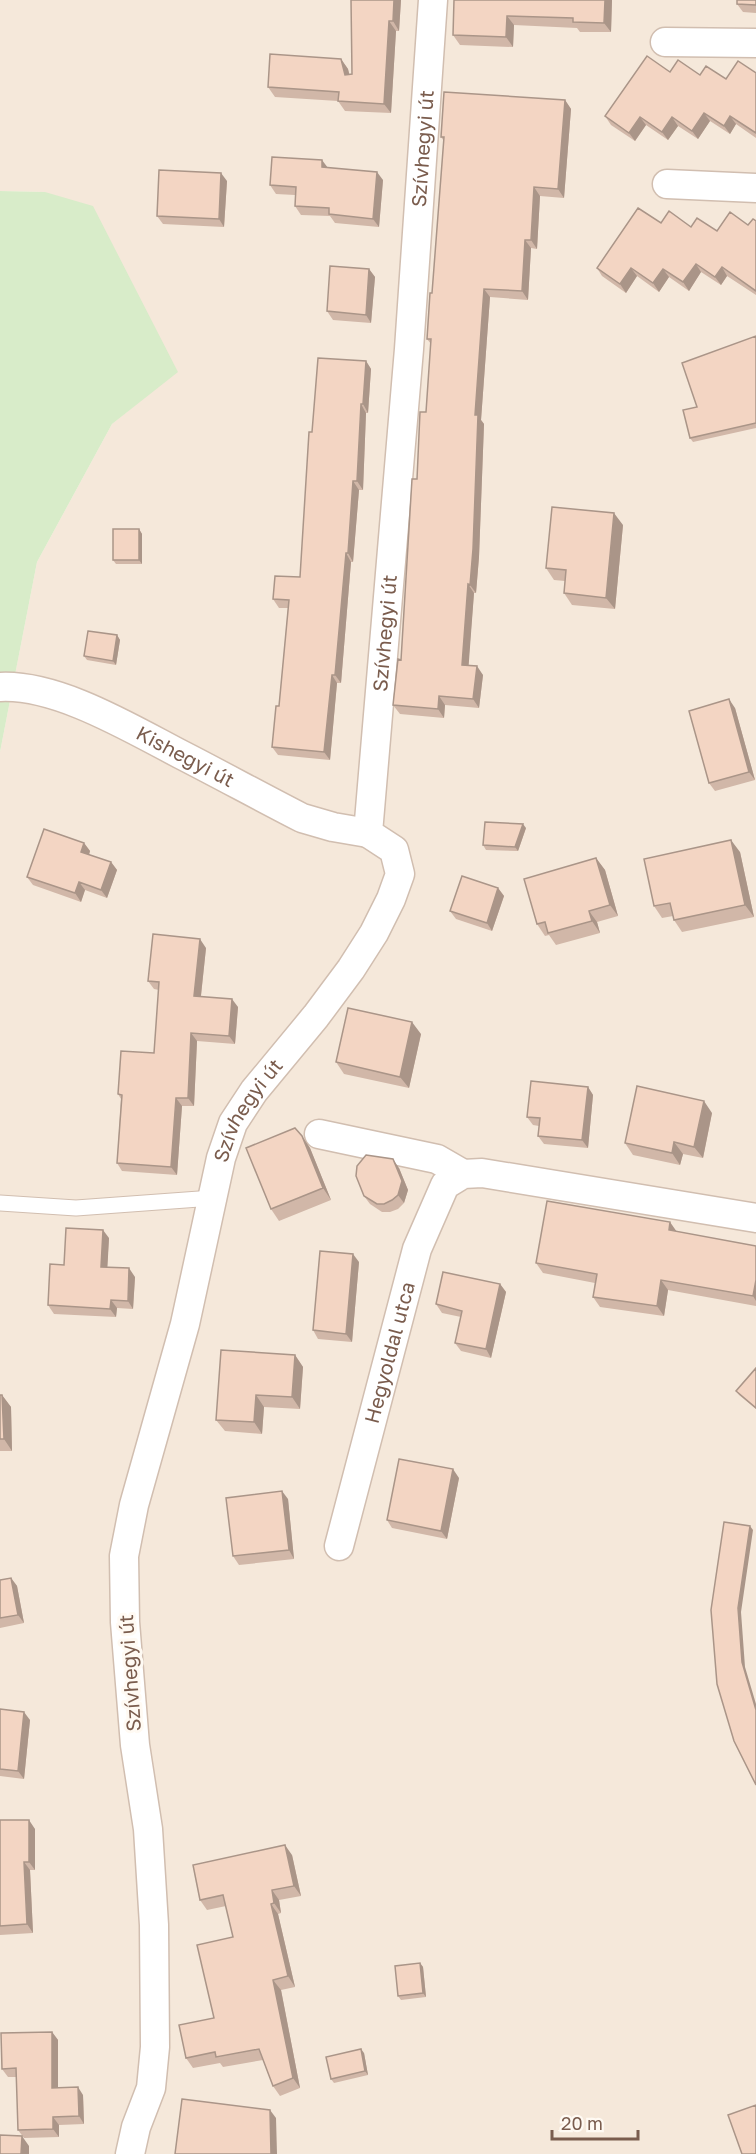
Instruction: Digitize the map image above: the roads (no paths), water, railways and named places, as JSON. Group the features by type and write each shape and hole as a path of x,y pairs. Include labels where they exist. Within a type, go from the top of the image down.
{"street":[{"name":"Szívhegyi út","path":"130,2154 136,2127 151,2088 155,2047 154,1936 148,1829 135,1745 125,1622 124,1556 134,1505 185,1324 221,1158 233,1123 254,1091 316,1016 351,969 374,933 391,899 400,874 394,850 368,833 409,349 433,0"},
{"path":"665,42 756,43"},
{"path":"667,184 756,188"},
{"name":"Kishegyi út","path":"0,687 11,686 59,696 120,722 302,818 333,827 368,833"},
{"path":"319,1134 437,1159 463,1174 482,1173 756,1218"},
{"name":"Hegyoldal utca","path":"339,1546 417,1249 445,1185 463,1174"}],"lane":[{"path":"0,1203 76,1208 213,1198"}]}
